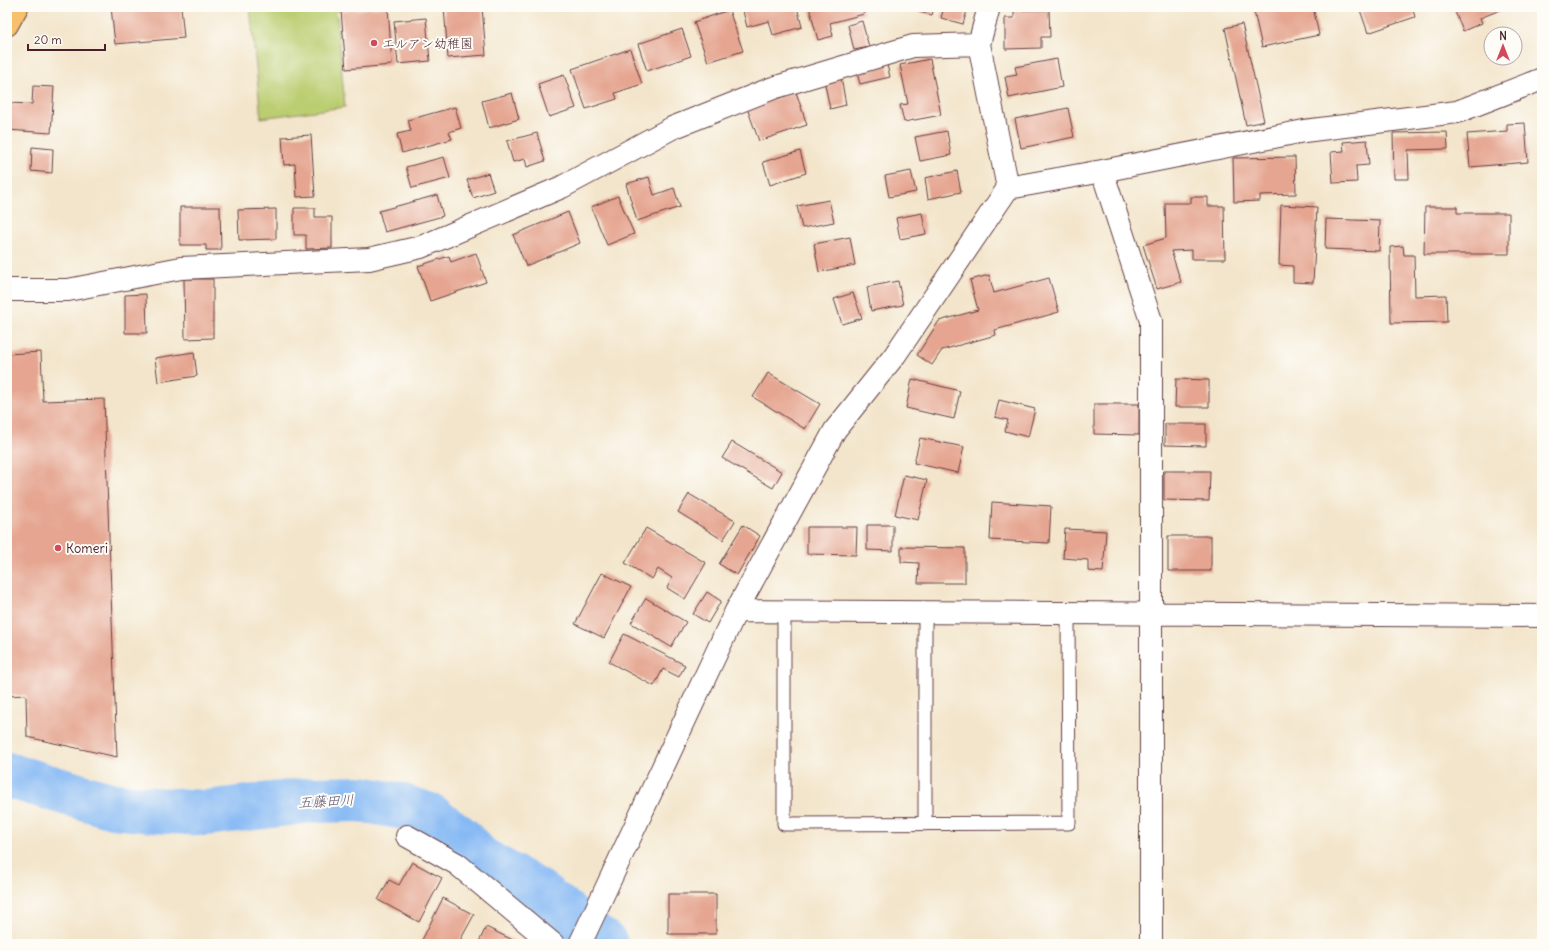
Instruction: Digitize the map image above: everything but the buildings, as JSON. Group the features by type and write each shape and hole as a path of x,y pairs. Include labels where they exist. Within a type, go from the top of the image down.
{"main road":[{"path":"7,25 17,7"}],"street":[{"path":"989,7 979,44 1008,188"},
{"path":"7,290 68,290 181,268 369,259 421,248 562,187 672,128 773,88 913,46 979,44"},
{"path":"580,944 736,611 835,430 895,354 1008,188 1304,131 1457,112 1542,79"},
{"path":"1102,171 1151,321 1151,944"},
{"path":"736,611 1542,616"},
{"path":"407,836 457,864 553,944"}],"lane":[{"path":"784,611 784,824 1069,824 1068,613"},
{"path":"924,612 925,824"}],"green space":[{"path":"250,7 336,7 345,107 261,118"}],"waterway":[{"name":"五藤田川","path":"7,775 113,806 153,810 206,813 313,800 360,799 400,806 430,816 460,838 480,859 538,892 605,944"}],"place":[{"name":"エルアン幼稚園","path":"374,43"},
{"name":"Komeri","path":"58,548"}]}
